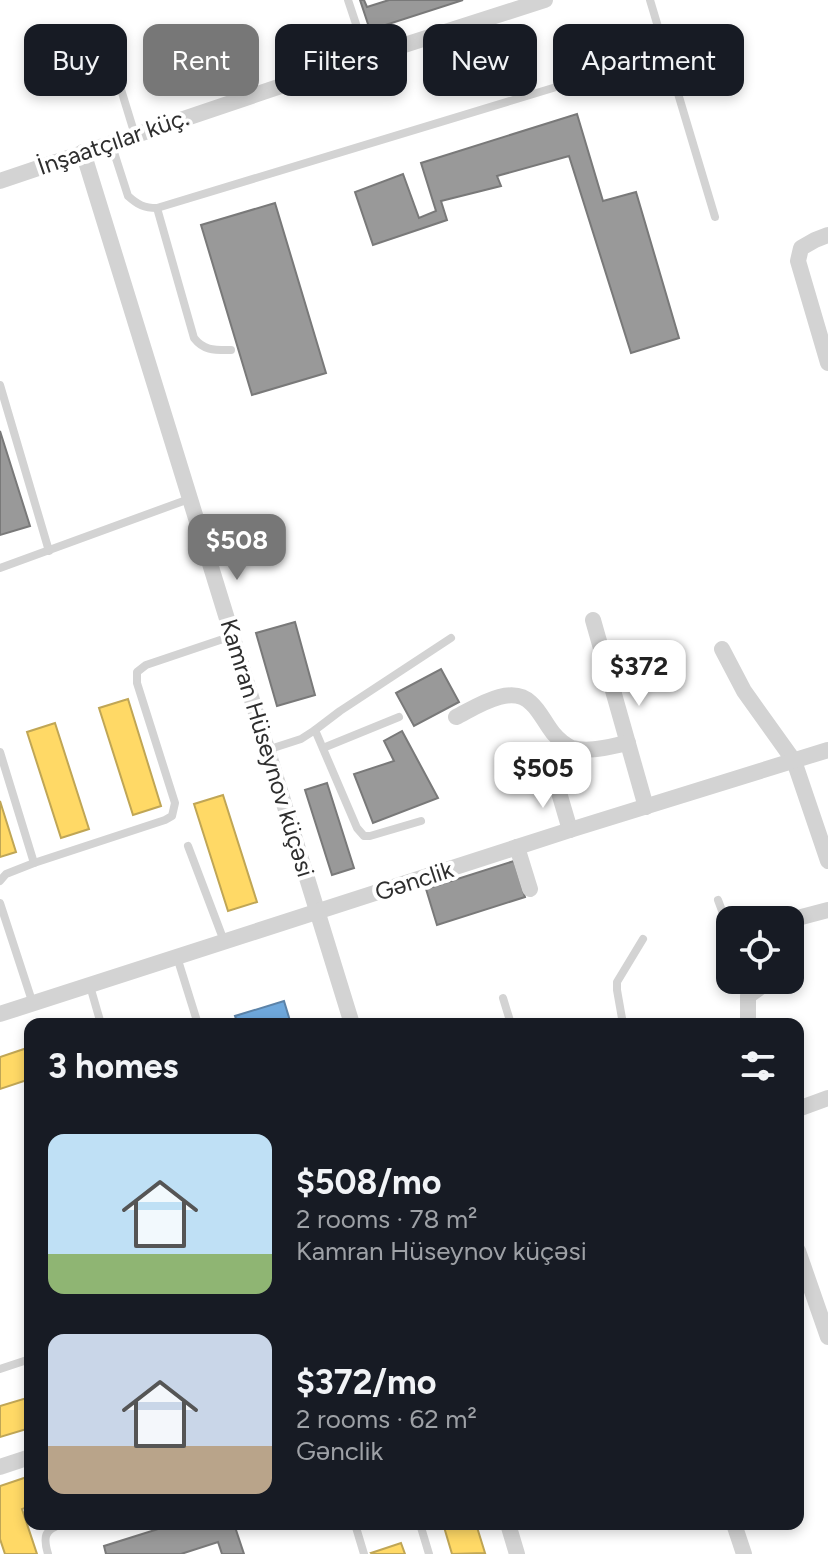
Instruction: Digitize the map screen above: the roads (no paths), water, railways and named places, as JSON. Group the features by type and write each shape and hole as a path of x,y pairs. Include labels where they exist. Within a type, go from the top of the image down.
{"street":[{"name":"İnşaatçılar küç.","path":"407,42 504,6 545,0"},
{"name":"İnşaatçılar küç.","path":"0,181 275,88"},
{"name":"Kamran Hüseynov küçəsi","path":"83,152 350,1018"},
{"path":"828,235 801,248 798,261 828,363"},
{"path":"593,620 646,807"},
{"path":"722,649 744,691 794,761 828,861"},
{"path":"456,717 505,695 515,695 534,705 554,734 571,748 589,750 628,743"},
{"name":"Gənclik","path":"0,1014 828,750"},
{"path":"555,779 570,830"},
{"path":"517,847 530,889"},
{"path":"804,916 828,910"},
{"path":"748,1018 748,996 751,994"},
{"path":"804,1107 828,1098"},
{"path":"804,1286 827,1329"},
{"path":"0,1467 24,1459"},
{"path":"512,1530 517,1554"},
{"path":"736,1530 744,1554"}],"lane":[{"path":"348,0 356,24"},
{"path":"650,0 657,24"},
{"path":"111,143 128,196 145,208 157,208 553,88"},
{"path":"123,96 135,135"},
{"path":"678,96 715,217"},
{"path":"157,208 194,338 199,345 211,350 231,350"},
{"path":"0,385 49,551"},
{"path":"0,568 190,499"},
{"path":"0,881 6,874 34,863 172,816 175,803 137,683 137,672 146,665 232,635"},
{"path":"266,750 301,739 451,638"},
{"path":"323,748 399,717"},
{"path":"315,730 357,828 364,836 421,821"},
{"path":"0,752 34,863"},
{"path":"188,846 224,942"},
{"path":"718,900 720,906"},
{"path":"0,903 33,1004"},
{"path":"622,1018 617,982 643,939"},
{"path":"177,957 196,1018"},
{"path":"90,986 99,1018"},
{"path":"503,998 509,1018"},
{"path":"0,1369 24,1361"},
{"path":"48,1530 45,1543 48,1554"},
{"path":"357,1530 364,1554"},
{"path":"422,1530 429,1554"}]}
